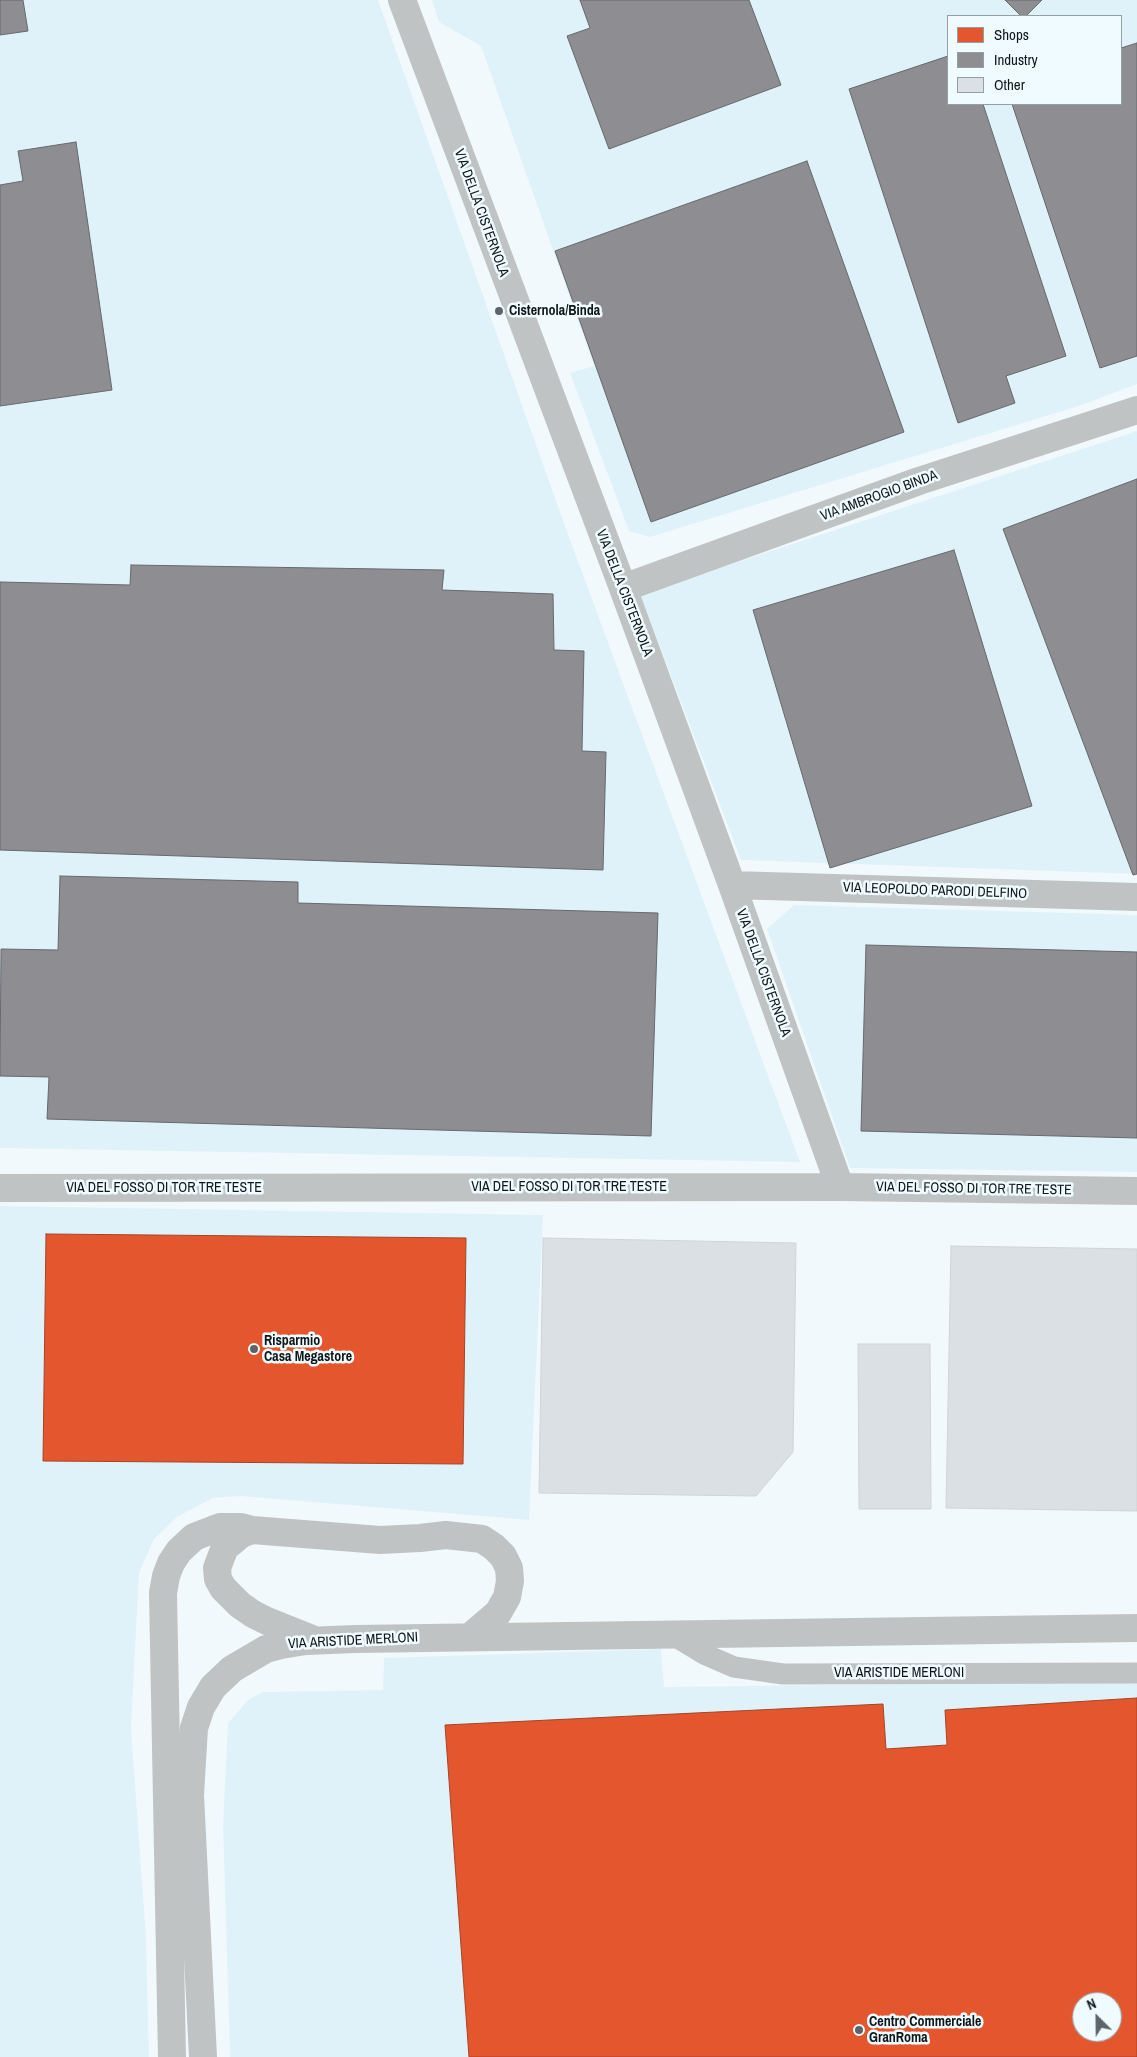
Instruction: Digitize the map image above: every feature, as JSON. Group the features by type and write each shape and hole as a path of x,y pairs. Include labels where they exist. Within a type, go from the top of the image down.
{"street":[{"name":"VIA DELLA CISTERNOLA","path":"402,0 623,588 840,1187"},
{"name":"VIA AMBROGIO BINDA","path":"623,588 919,481 1137,410"},
{"name":"VIA LEOPOLDO PARODI DELFINO","path":"732,885 1137,897"},
{"name":"VIA DEL FOSSO DI TOR TRE TESTE","path":"0,1188 840,1187 1137,1191"},
{"path":"172,2057 163,1593 171,1563 194,1537 220,1527 241,1527 252,1530 380,1540 446,1535 482,1539 503,1556 509,1568 510,1582 507,1597 498,1613 470,1637"},
{"path":"252,1530 241,1534 225,1547 217,1568 218,1579 223,1588 240,1605 267,1622 316,1641"},
{"name":"VIA ARISTIDE MERLONI","path":"203,2057 190,1795 192,1751 197,1717 207,1695 213,1687 232,1669 266,1649 281,1645 316,1641 470,1637 1137,1628"}],"lane":[{"name":"VIA ARISTIDE MERLONI","path":"670,1634 704,1654 726,1664 753,1671 783,1674 1137,1673"}],"shaded area":[{"path":"0,0 378,0 565,526 800,1162 0,1148"},
{"path":"432,0 1137,0 1137,384 1079,406 650,537 629,531 570,373 594,366 481,46 439,22"},
{"path":"1137,431 1137,874 741,860 640,594"},
{"path":"794,905 1137,915 1137,1172 850,1168 767,929"},
{"path":"0,1206 543,1215 529,1520 240,1496 213,1498 177,1517 154,1539 139,1573 131,1728 146,1937 149,2057 0,2057"},
{"path":"661,1649 664,1687 1137,1681 1137,2057 230,2057 223,1825 228,1723 248,1700 263,1692 383,1690 384,1658"}],"building: Shops":[{"name":"Risparmio Casa Megastore","path":"46,1234 466,1238 463,1464 43,1461"},
{"path":"1137,1698 1137,2057 469,2057 445,1725 883,1704 886,1749 947,1745 945,1710"}],"building: Industry":[{"path":"0,0 23,0 28,31 0,35"},
{"path":"580,0 749,0 781,85 609,149 567,36 590,28"},
{"path":"1005,0 1042,0 1027,15 1020,15"},
{"path":"1137,43 1137,356 1100,368 1012,105 1122,105 1122,48"},
{"path":"947,56 947,105 983,105 1066,356 1006,376 1015,403 958,423 849,89"},
{"path":"76,142 112,390 0,406 0,185 23,181 18,151"},
{"path":"807,161 904,432 651,522 555,251"},
{"path":"1137,479 1137,874 1133,875 1003,529"},
{"path":"954,550 1032,806 830,868 753,610"},
{"path":"131,565 444,570 442,590 553,594 554,650 584,651 582,751 606,752 603,870 0,850 0,582 130,585"},
{"path":"60,876 298,882 298,903 658,913 651,1136 47,1119 49,1077 0,1076 1,949 58,950"},
{"path":"866,945 1137,952 1137,1138 861,1131"}],"building: Other":[{"path":"543,1238 796,1243 793,1452 756,1496 539,1493"},
{"path":"951,1246 1137,1249 1137,1511 946,1508"},
{"path":"858,1344 930,1344 931,1509 859,1509"}],"place":[{"name":"Cisternola/Binda","path":"499,311"},
{"name":"Risparmio Casa Megastore","path":"254,1349"},
{"name":"Centro Commerciale GranRoma","path":"859,2030"}]}
